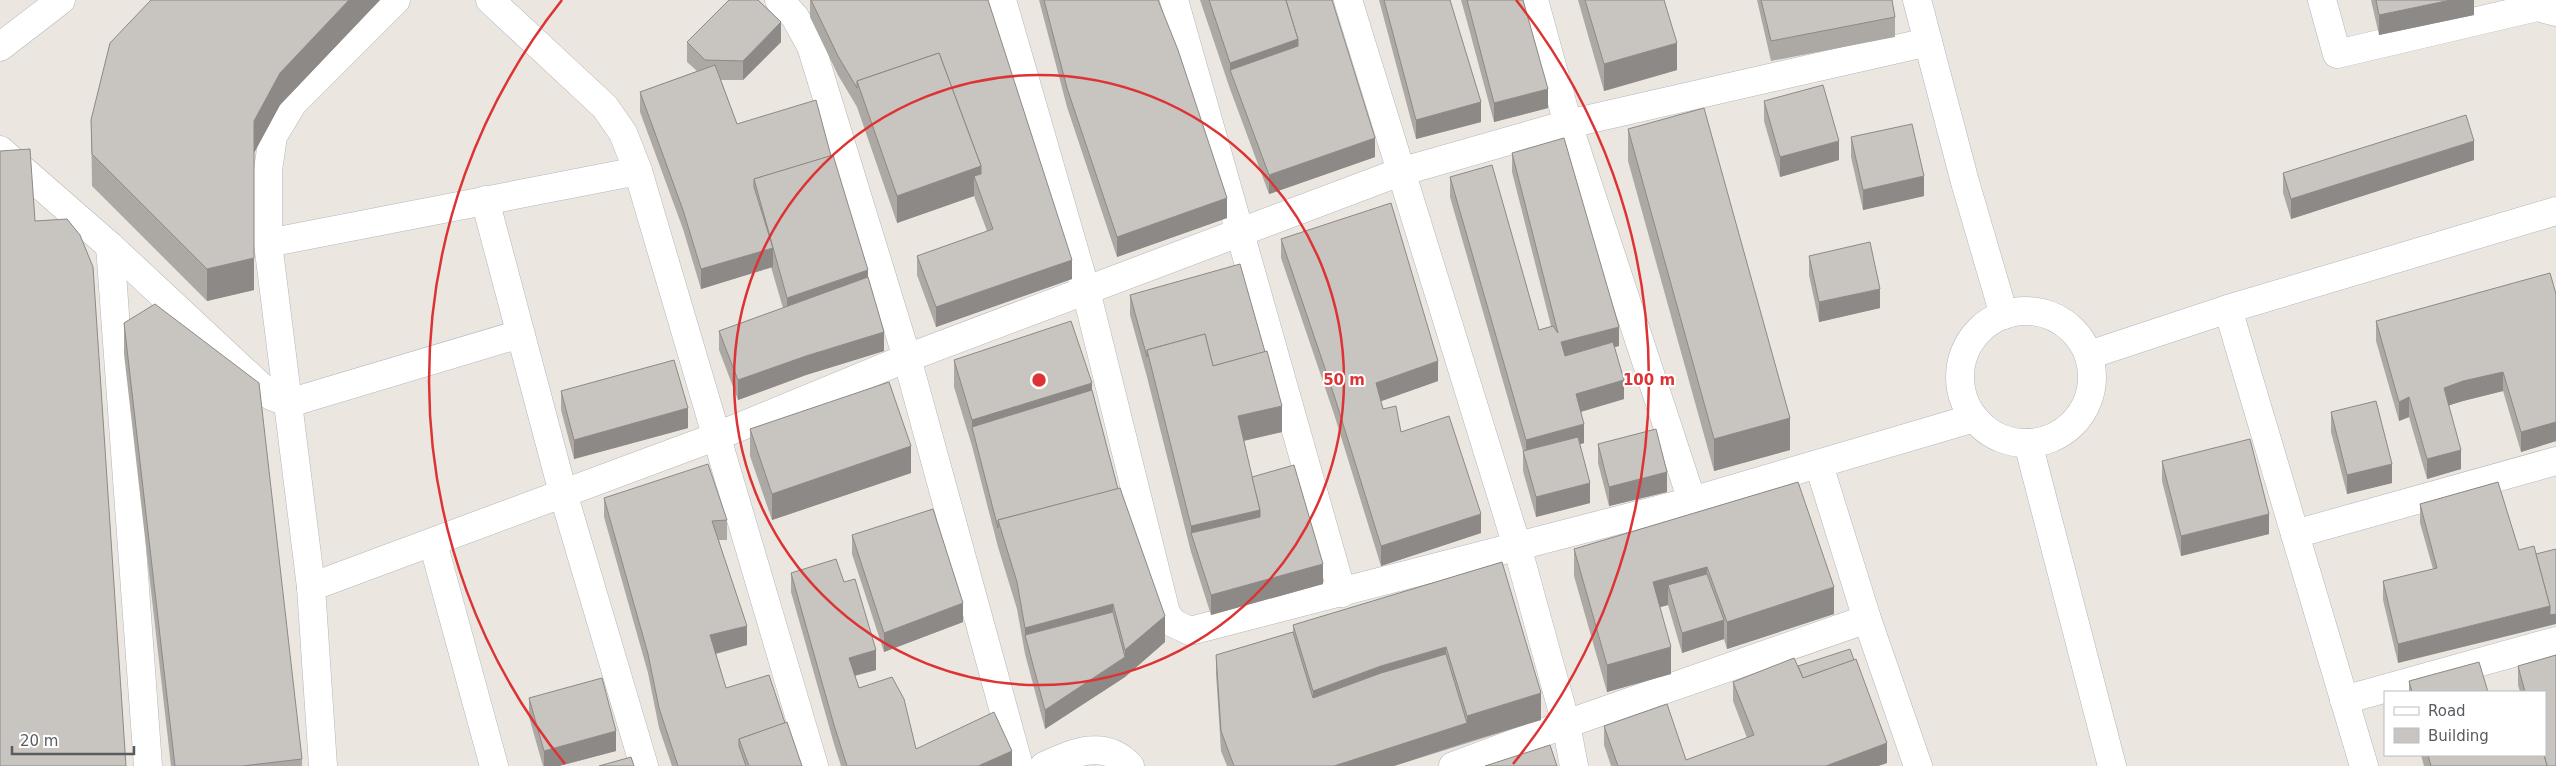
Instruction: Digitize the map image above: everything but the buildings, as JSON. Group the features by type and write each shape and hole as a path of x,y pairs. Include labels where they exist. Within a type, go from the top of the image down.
{"street":[{"path":"0,47 61,0"},
{"path":"324,766 311,587 268,243 268,170 273,136 293,103 396,0"},
{"path":"490,0 605,107 623,133 638,171 715,437 814,766"},
{"path":"779,0 795,17 811,46 907,358 1019,766"},
{"path":"1002,0 1086,291 1166,613 1173,623 1190,631 1692,501 1974,418"},
{"path":"1174,0 1342,593"},
{"path":"1348,0 1517,546 1566,724 1574,766"},
{"path":"1534,0 1568,124 1692,501"},
{"path":"1917,0 1965,182 2004,315"},
{"path":"2322,0 2337,54 2538,7 2556,12"},
{"path":"311,587 715,437 907,358 1400,172 1568,124 1928,42"},
{"path":"0,150 110,246 271,396 289,403 520,334"},
{"path":"268,243 638,171"},
{"path":"485,200 563,493 644,766"},
{"path":"2089,355 2228,309 2556,211"},
{"path":"110,246 148,766"},
{"path":"2228,309 2364,766"},
{"path":"2024,311 2045,314 2079,336 2089,355 2093,375 2090,396 2081,414 2067,429 2055,436 2028,443 2008,441 1996,435 1974,418 1964,399 1960,379 1963,359 1972,340 1986,325 2004,315 2024,311"},
{"path":"2028,443 2112,766"},
{"path":"2295,534 2555,464"},
{"path":"1819,465 1867,619 1918,766"},
{"path":"433,543 494,766"},
{"path":"1453,766 1566,724 1867,619"},
{"path":"2344,700 2556,641"},
{"path":"1044,766 1076,752 1102,750 1130,766"}]}
